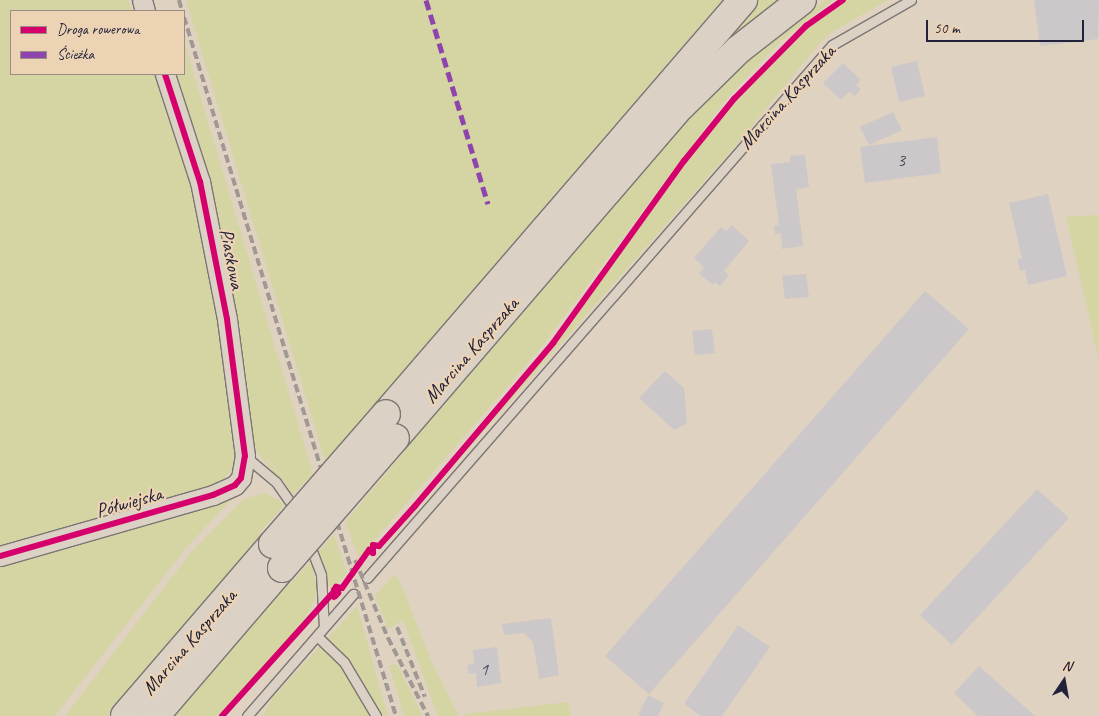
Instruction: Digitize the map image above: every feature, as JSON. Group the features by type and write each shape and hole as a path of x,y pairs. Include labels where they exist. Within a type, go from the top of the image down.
{"main road":[{"name":"Marcina Kasprzaka","path":"391,426 742,0"},
{"name":"Marcina Kasprzaka","path":"125,716 278,556 391,426 681,106 751,39 802,0"},
{"name":"Marcina Kasprzaka","path":"155,716 278,556"}],"street":[{"name":"Piaskowa","path":"165,75 200,182 227,319 245,456"},
{"name":"Półwiejska","path":"0,556 227,490 241,478 245,456"}],"lane":[{"name":"Marcina Kasprzaka","path":"367,578 832,45 910,0"},
{"path":"245,456 276,482 294,507 321,575 324,627"},
{"path":"248,716 353,594"},
{"path":"317,636 344,662 376,716"}],"green space":[{"path":"0,0 128,0 132,10 10,10 10,75 154,75 192,188 206,247 228,376 236,454 234,468 218,485 0,552"},
{"path":"186,0 722,0 325,461"},
{"path":"758,0 779,0 711,54"},
{"path":"825,0 833,0 782,40 728,97 539,350 359,558 345,522 409,446 407,444 687,120 753,55"},
{"path":"846,0 888,0 832,32 820,43 737,144 417,507 554,345 704,137 779,54 811,24"},
{"path":"185,44 313,474 292,496 279,474 285,488 252,445 228,276 206,179 170,75 185,75","holes":["257,448 276,468 279,473"]},
{"path":"1099,215 1099,360 1066,217"},
{"path":"265,493 285,504 259,534 261,537 107,716 65,716 192,551 244,499"},
{"path":"234,497 186,548 55,716 0,716 0,562"},
{"path":"334,534 347,573 331,590 317,554"},
{"path":"311,561 318,592 302,625 220,716 173,716 287,582 289,585"},
{"path":"393,576 398,577 431,660 459,716 438,716 403,620 388,629 375,595"},
{"path":"357,606 388,716 263,716 272,698"},
{"path":"397,664 423,716 404,716 389,665"},
{"path":"568,702 571,716 463,716 464,714"}],"building":[{"path":"1034,0 1099,0 1098,39 1040,46"},
{"path":"917,61 925,96 899,102 891,67"},
{"path":"843,63 861,80 856,85 861,89 855,96 849,92 841,100 823,83"},
{"path":"893,112 902,130 869,145 860,127"},
{"path":"937,137 941,173 865,183 860,147"},
{"path":"805,155 809,187 796,189 803,246 782,249 781,233 775,234 774,226 779,225 771,164 790,162 790,156"},
{"path":"1048,194 1067,276 1028,285 1025,270 1020,271 1017,259 1022,258 1009,203"},
{"path":"732,225 749,241 724,271 729,275 720,286 715,282 713,285 699,274 704,267 694,258 721,227 726,231"},
{"path":"806,274 809,297 785,299 782,276"},
{"path":"925,291 969,329 649,694 605,656"},
{"path":"712,329 715,353 695,355 692,331"},
{"path":"665,371 684,388 687,423 674,430 639,398"},
{"path":"1037,489 1069,518 952,645 920,615"},
{"path":"551,618 559,675 539,679 533,642 524,633 504,635 502,624"},
{"path":"738,625 770,647 722,716 701,716 684,704"},
{"path":"497,647 501,683 477,687 476,673 469,674 467,665 474,664 473,650"},
{"path":"979,666 1035,716 978,716 954,693"},
{"path":"648,695 664,703 658,716 638,716"}],"railway":[{"path":"179,0 182,10"},
{"path":"185,20 396,716"},
{"path":"355,560 388,638 428,716"},
{"path":"397,627 425,697"}],"marked path":[{"path":"426,0 488,204"}],"cycle path":[{"path":"334,597 338,593 334,590 336,587 342,588 369,550 373,553 373,545 379,546 415,506 553,343 684,161 734,99 806,26 843,0"},
{"path":"0,556 213,495 235,485 241,478 245,456 227,319 200,182 165,75"},
{"path":"222,716 332,594 336,596"}]}
